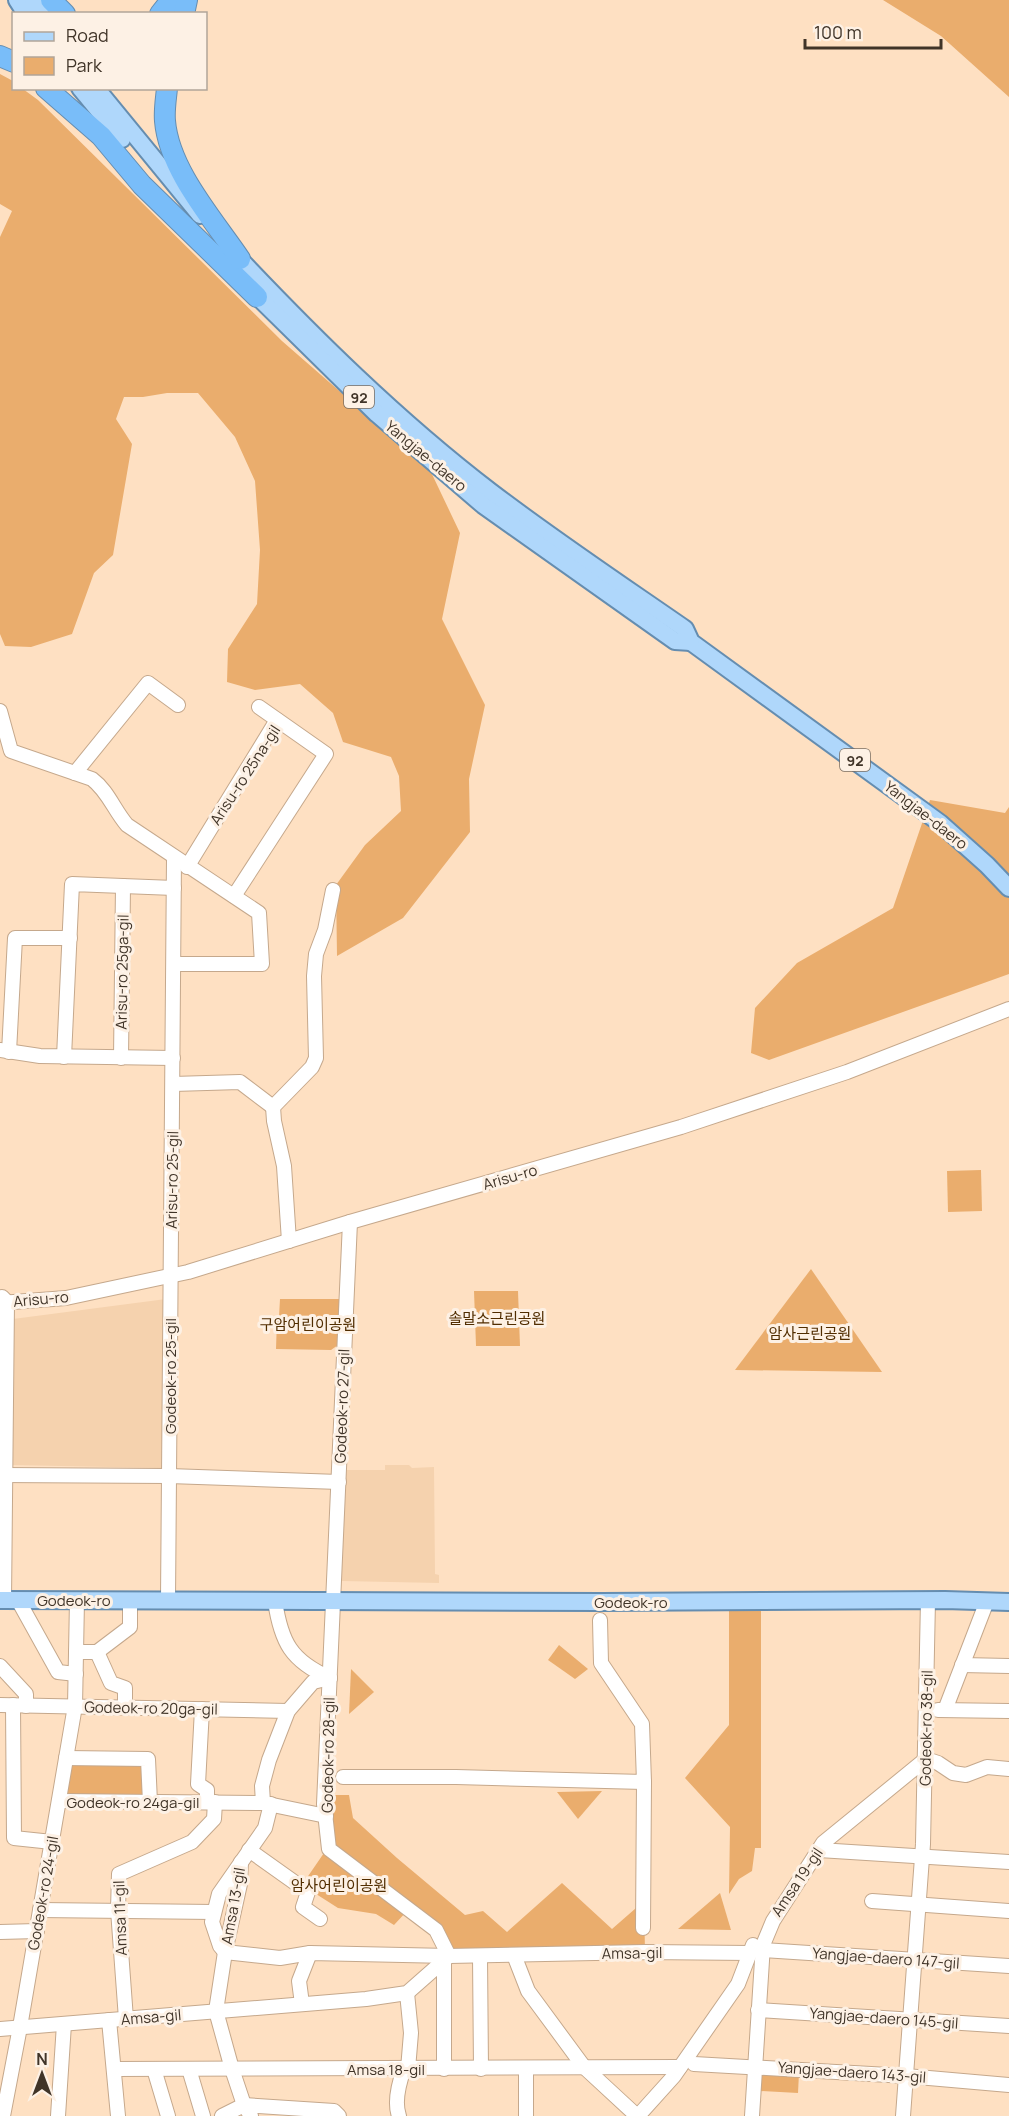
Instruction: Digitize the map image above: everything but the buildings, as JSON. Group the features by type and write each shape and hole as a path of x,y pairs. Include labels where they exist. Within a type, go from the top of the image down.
{"highway":[{"path":"51,0 63,12"},
{"path":"162,12 171,0"},
{"path":"48,90 101,136 142,185 257,297"},
{"path":"167,90 166,128 178,168 240,259"}],"main road":[{"name":"Yangjae-daero","path":"82,90 257,297 377,414 483,505 675,641 692,642"},
{"name":"Yangjae-daero","path":"98,90 168,178 240,259 288,311 376,394 500,499 685,629 692,642 940,823 979,857 1009,888"},
{"name":"Godeok-ro","path":"8,1600 625,1602 928,1600 1009,1602"}],"street":[{"path":"75,773 148,683 178,705"},
{"path":"259,707 277,720"},
{"path":"0,711 5,754 92,779 102,786 117,814 127,825 259,913 262,964 174,964"},
{"name":"Arisu-ro 25na-gil","path":"187,867 277,720 326,754 234,896"},
{"name":"Arisu-ro 25-gil","path":"171,1276 174,858"},
{"path":"64,1057 72,884 174,888"},
{"name":"Arisu-ro 25ga-gil","path":"121,1058 123,886"},
{"path":"290,1241 284,1166 273,1107 312,1067 316,1058 314,976 316,954 325,930 333,890"},
{"path":"70,938 15,938 5,1051 40,1056 173,1058"},
{"name":"Arisu-ro","path":"2,1300 66,1298 171,1276 681,1127 847,1072 1009,1009"},
{"path":"173,1084 240,1082 273,1107"},
{"name":"Godeok-ro 27-gil","path":"333,1601 350,1222"},
{"name":"Godeok-ro 25-gil","path":"168,1600 171,1276"},
{"path":"2,1300 3,1475 8,1600"},
{"path":"3,1475 169,1476"},
{"name":"Godeok-ro 27-gil","path":"169,1476 339,1482"},
{"name":"Godeok-ro","path":"8,1600 58,1672 76,1674"},
{"name":"Godeok-ro 24-gil","path":"3,2116 75,1706 77,1600"},
{"name":"Godeok-ro","path":"97,1652 130,1627 130,1600"},
{"name":"Godeok-ro 38-gil","path":"903,2116 923,1857 928,1600"},
{"path":"275,1601 279,1627 293,1654 313,1671 330,1678"},
{"name":"Godeok-ro 28-gil","path":"333,1601 324,1804 329,1849 436,1930 447,1958"},
{"path":"945,1710 987,1601"},
{"path":"600,1620 601,1663 642,1724 643,1928"},
{"path":"76,1652 97,1652 111,1683 125,1688 125,1707"},
{"path":"962,1665 1009,1666"},
{"path":"0,1666 26,1694 13,1706 14,1838 52,1842"},
{"name":"Godeok-ro 28-gil","path":"267,1803 262,1786 288,1710 313,1682 330,1678"},
{"name":"Godeok-ro 20ga-gil","path":"13,1706 288,1710"},
{"name":"Godeok-ro 24ga-gil","path":"202,1709 198,1784 207,1790 211,1802"},
{"path":"927,1710 1009,1711"},
{"path":"66,1758 148,1759 150,1802"},
{"path":"926,1759 938,1763 953,1773 966,1775 987,1767 1009,1769"},
{"name":"Amsa 19-gil","path":"756,1951 819,1850 832,1836 926,1759"},
{"path":"343,1777 644,1782"},
{"name":"Godeok-ro 24ga-gil","path":"59,1801 267,1803 326,1816"},
{"name":"Amsa 11-gil","path":"126,2019 118,1910 119,1874 192,1842 214,1819 211,1802"},
{"name":"Amsa 13-gil","path":"225,1952 220,1946 212,1922 219,1894 266,1828 267,1803"},
{"path":"819,1850 1009,1862"},
{"path":"246,1855 308,1892 303,1907 320,1919"},
{"name":"Amsa 13-gil","path":"216,2011 225,1952 246,1855"},
{"path":"872,1901 1009,1911"},
{"path":"40,1910 214,1912"},
{"path":"0,1932 37,1931"},
{"path":"752,2116 758,2010 756,1951"},
{"path":"514,1955 528,1990 584,2067 637,2116 687,2065 756,1951"},
{"name":"Amsa-gil","path":"225,1952 280,1958 310,1953 447,1958 756,1951"},
{"name":"Yangjae-daero 147-gil","path":"756,1951 1009,1966"},
{"path":"302,2004 299,1981 310,1953"},
{"path":"480,1956 481,2069"},
{"path":"399,2116 397,2109 400,2081 406,2069 411,2033 407,1993 447,1958"},
{"path":"444,2069 447,1958"},
{"name":"Amsa-gil","path":"0,2029 366,1999 407,1993"},
{"name":"Yangjae-daero 145-gil","path":"758,2010 1009,2026"},
{"path":"216,2011 232,2069 248,2111"},
{"path":"109,2020 118,2116"},
{"path":"58,2116 64,2024"},
{"path":"584,2067 687,2065"},
{"name":"Yangjae-daero 143-gil","path":"687,2065 755,2066 1009,2085"},
{"name":"Amsa 18-gil","path":"114,2069 584,2067"},
{"path":"154,2069 168,2116"},
{"path":"189,2069 203,2116"},
{"path":"526,2069 526,2116"},
{"path":"222,2116 248,2111 334,2110 339,2116"}],"shaded area":[{"path":"166,1299 161,1468 11,1465 13,1319"},
{"path":"385,1465 409,1465 412,1468 434,1467 435,1574 439,1575 439,1583 342,1581 339,1575 343,1470 385,1470"}],"green space":[{"path":"883,0 1009,0 1009,97 941,36"},
{"path":"0,74 12,80 12,90 24,90 38,100 282,341 430,470 460,533 442,619 485,705 469,779 470,832 403,918 337,956 336,885 365,845 401,811 399,776 391,757 343,742 333,713 300,684 255,690 227,682 228,649 257,604 260,550 255,481 235,437 198,393 124,397 116,419 132,444 113,555 94,573 72,634 31,647 5,646 0,634 0,237 12,211 0,204"},
{"path":"930,800 1005,813 1009,807 1009,974 769,1060 751,1053 755,1008 797,963 893,908"},
{"path":"981,1170 982,1211 948,1212 947,1171"},
{"name":"암사근린공원","path":"811,1269 882,1372 735,1370"},
{"name":"솔말소근린공원","path":"474,1291 518,1291 520,1346 476,1346"},
{"name":"구암어린이공원","path":"280,1299 341,1299 338,1345 331,1350 276,1349"},
{"path":"729,1611 761,1611 761,1848 755,1848 752,1871 739,1879 729,1894 730,1827 685,1778 729,1725"},
{"path":"559,1645 588,1669 575,1679 548,1660"},
{"path":"351,1669 374,1692 349,1714"},
{"path":"69,1762 143,1764 144,1798 62,1798"},
{"path":"602,1791 578,1819 557,1792"},
{"path":"329,1795 349,1795 353,1818 465,1915 483,1911 507,1932 562,1883 612,1929 644,1901 645,1952 449,1956 436,1930 329,1849"},
{"name":"암사어린이공원","path":"326,1850 407,1911 394,1925 376,1914 338,1908 302,1885"},
{"path":"720,1893 731,1930 678,1929"},
{"path":"768,2071 799,2073 798,2093 760,2091 761,2077"}]}
